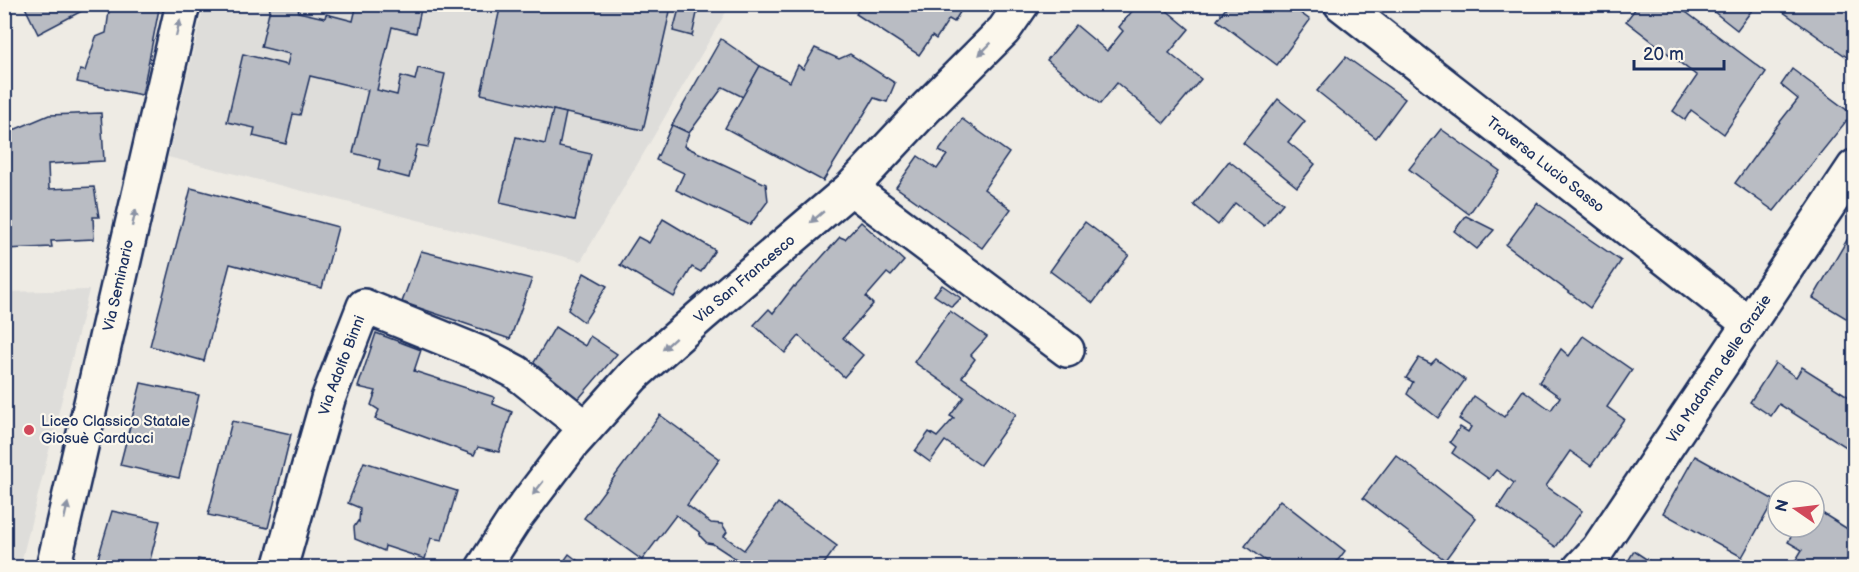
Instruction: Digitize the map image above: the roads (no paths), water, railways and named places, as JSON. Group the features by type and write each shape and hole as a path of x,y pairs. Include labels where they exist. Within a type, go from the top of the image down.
{"street":[{"name":"Via Seminario","path":"53,567 183,4"},
{"name":"Via San Francesco","path":"483,567 514,520 586,428 642,369 852,188 926,108 1004,30 1022,4"},
{"name":"Traversa Lucio Sasso","path":"1341,4 1749,324"},
{"name":"Via Madonna delle Grazie","path":"1580,567 1598,549 1854,167"},
{"path":"852,188 1067,350"},
{"name":"Via Adolfo Binni","path":"280,567 328,399 364,306 482,354 516,372 586,428"}],"place":[{"name":"Liceo Classico Statale Giosuè Carducci","path":"29,430"}]}
